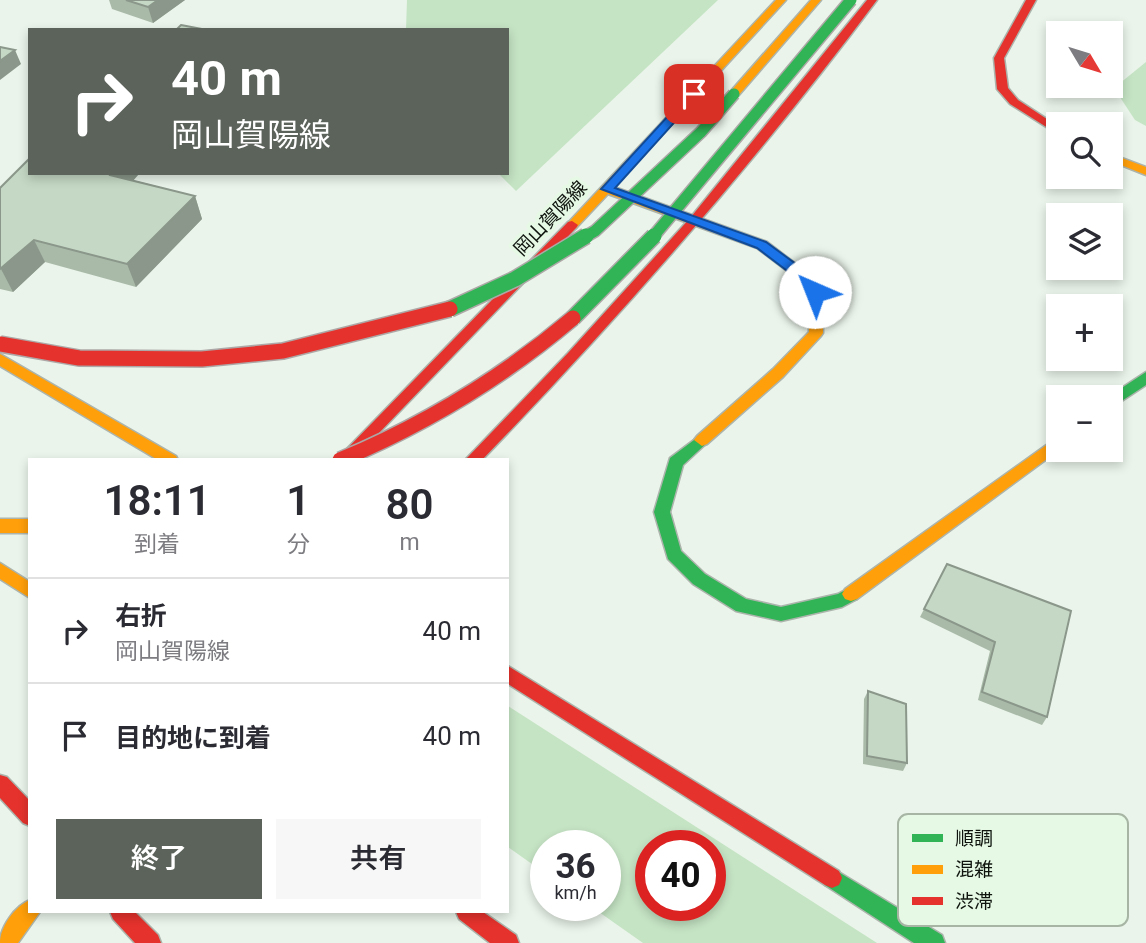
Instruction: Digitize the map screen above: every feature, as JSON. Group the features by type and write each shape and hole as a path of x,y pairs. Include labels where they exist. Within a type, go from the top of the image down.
{"main road":[{"name":"岡山賀陽線","path":"344,458 607,189 780,0"},
{"path":"0,344 79,358 202,359 283,351 394,325 463,305 515,279 595,231 701,132 816,0"},
{"path":"346,458 452,407 487,385 551,337 662,229 851,0"},
{"path":"475,458 573,356 695,220 872,0"},
{"path":"1031,0 999,58 1003,89 1014,102 1046,123"},
{"path":"1123,161 1146,170"},
{"path":"607,189 762,245 791,267 815,292 816,333 778,373 676,462 662,512 674,554 699,579 742,606 781,614 842,600 1046,452"},
{"path":"0,359 167,458"},
{"path":"1123,393 1146,377"},
{"path":"0,526 28,526"},
{"path":"0,570 28,590"},
{"path":"509,675 898,920"},
{"path":"0,784 28,814"},
{"path":"5,943 28,913"},
{"path":"121,913 150,943"},
{"path":"467,913 508,943"},
{"path":"907,926 934,943"}],"green space":[{"path":"407,0 718,0 516,191 500,175 509,175 509,28 406,28"},
{"path":"1146,62 1146,126 1135,120 1121,98 1124,98 1124,80"},
{"path":"509,707 701,830 635,830 635,921 726,921 726,846 877,943 643,943 612,921 621,921 621,830 530,830 530,863 509,848"}],"building":[{"path":"126,0 158,0 148,7"},
{"path":"0,47 15,50 0,61"},
{"path":"28,160 28,175 110,175 195,196 127,264 34,240 0,269 0,188"},
{"path":"947,564 1071,611 1047,717 982,692 995,642 924,609"},
{"path":"868,691 906,704 907,763 867,756"}],"traffic: fast":[{"path":"573,318 667,223 851,0"},
{"path":"450,309 515,279 595,231 701,132 734,94"},
{"path":"1123,394 1146,377"},
{"path":"702,440 676,462 662,512 674,554 699,579 742,606 781,614 842,600 851,594"},
{"path":"832,878 898,920"},
{"path":"907,926 934,943"}],"traffic: slow":[{"path":"572,225 781,0"},
{"path":"734,94 816,0"},
{"path":"1123,162 1146,171"},
{"path":"607,189 762,245 791,267 815,292 816,333 778,373 702,440"},
{"path":"0,359 167,458"},
{"path":"851,594 1046,452"},
{"path":"0,526 28,526"},
{"path":"0,570 28,590"},
{"path":"5,943 28,913"}],"traffic: jam":[{"path":"475,458 573,357 695,220 872,0"},
{"path":"1031,0 999,58 1003,89 1014,102 1046,123"},
{"path":"346,458 572,225"},
{"path":"0,344 79,358 202,359 283,351 450,309"},
{"path":"345,458 403,432 463,399 519,361 573,318"},
{"path":"509,675 832,878"},
{"path":"0,784 28,814"},
{"path":"121,913 150,943"},
{"path":"467,913 508,943"}],"route":[{"path":"694,94 607,189 762,245 791,267 815,292"}]}
